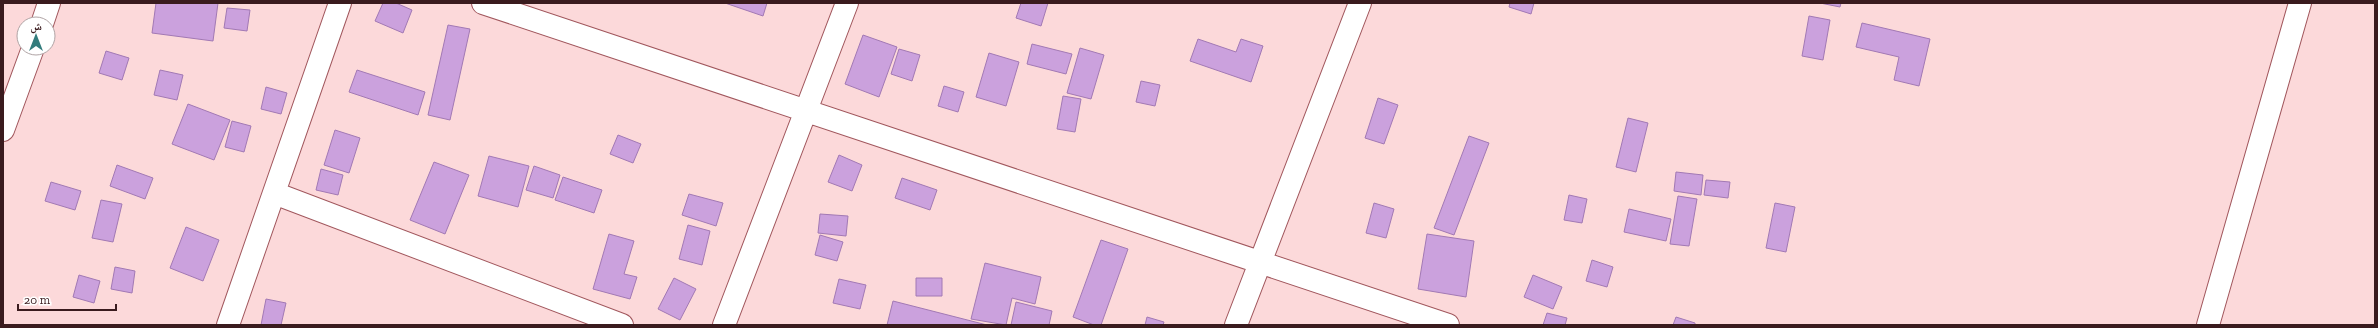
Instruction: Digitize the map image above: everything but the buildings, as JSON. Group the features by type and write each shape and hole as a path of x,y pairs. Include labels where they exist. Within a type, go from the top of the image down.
{"street":[{"path":"45,16 49,3"},
{"path":"228,325 340,3"},
{"path":"483,3 1448,325"},
{"path":"724,325 847,3"},
{"path":"1236,325 1360,3"},
{"path":"2208,325 2300,3"},
{"path":"3,130 30,56"},
{"path":"274,193 622,325"}]}
